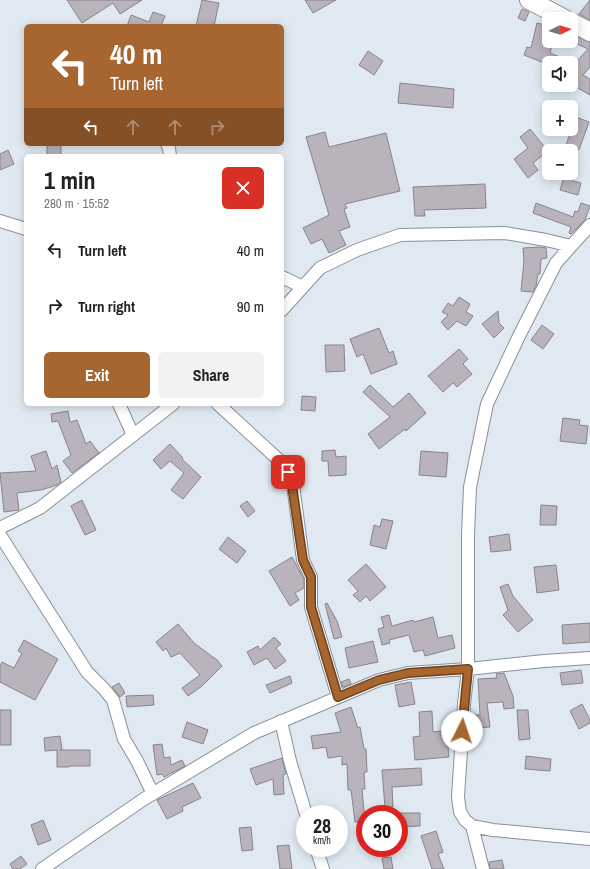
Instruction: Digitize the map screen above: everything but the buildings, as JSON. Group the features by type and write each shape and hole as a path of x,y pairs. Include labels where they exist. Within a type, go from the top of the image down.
{"street":[{"path":"531,1 552,12"},
{"path":"578,26 590,32"},
{"path":"0,221 24,228"},
{"path":"590,225 556,263 516,342 487,404 470,487 468,535 468,669 458,797 460,812 465,820 472,826 493,830 590,839"},
{"path":"284,308 320,268 357,250 400,235 505,232 571,246"},
{"path":"284,278 303,287"},
{"path":"120,406 133,435"},
{"path":"0,528 40,508 170,406"},
{"path":"220,406 281,462 288,472 292,485 303,560 311,577 311,607 338,697"},
{"path":"0,535 88,672 113,700 124,739 153,794"},
{"path":"42,869 153,794 254,732 379,680 408,673 590,658"},
{"path":"281,721 290,761 303,805"},
{"path":"472,826 483,869"},
{"path":"319,857 323,869"}],"route":[{"path":"288,472 292,485 299,525 303,560 311,577 311,607 338,697 379,680 408,673 468,669 462,731"}]}
